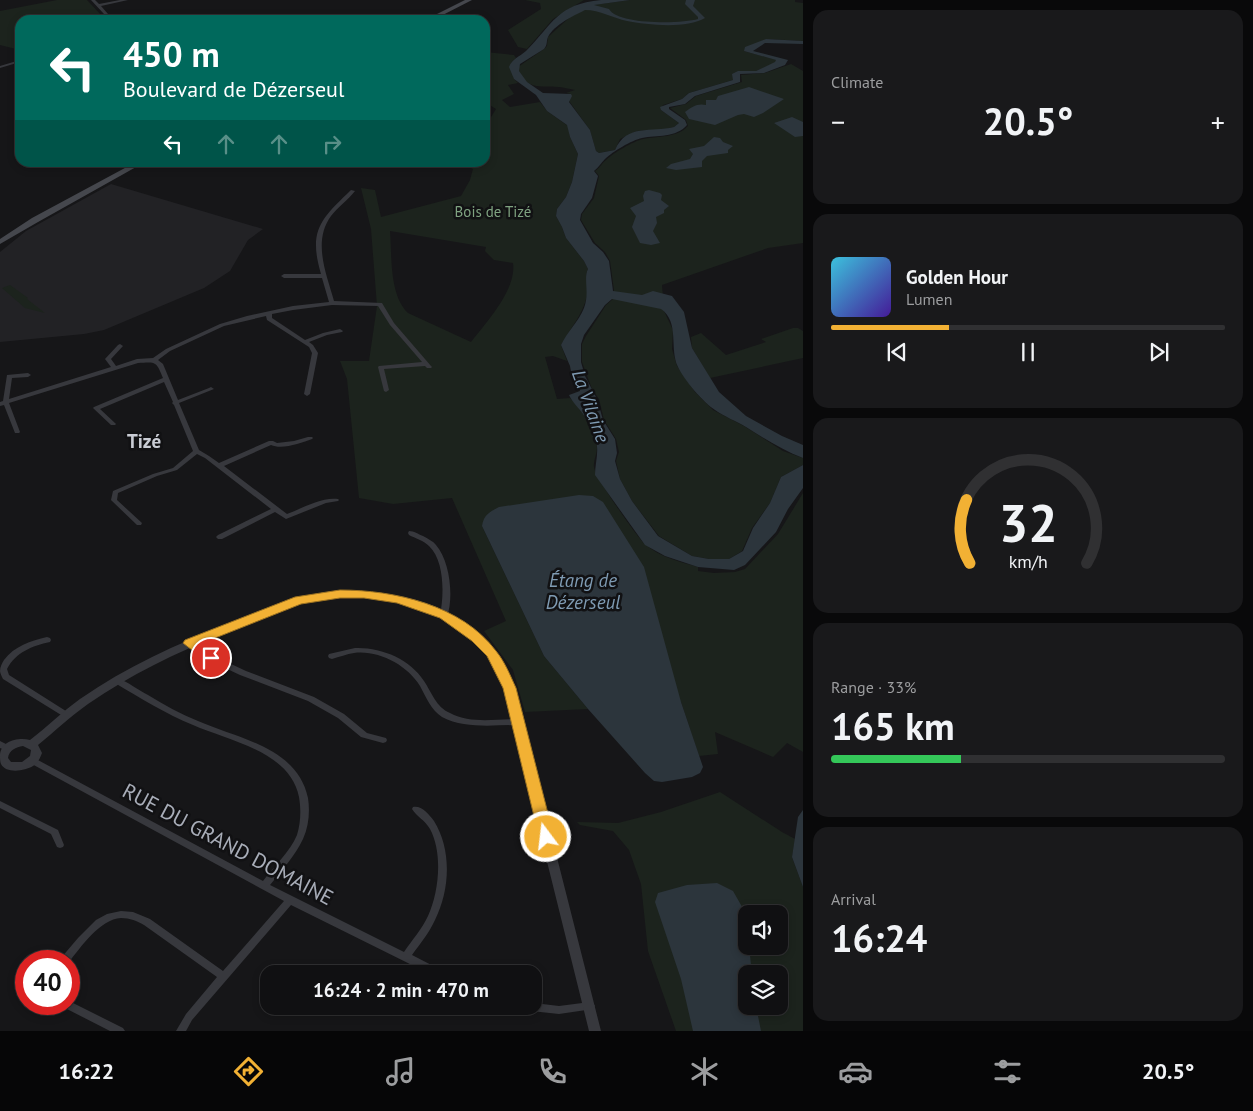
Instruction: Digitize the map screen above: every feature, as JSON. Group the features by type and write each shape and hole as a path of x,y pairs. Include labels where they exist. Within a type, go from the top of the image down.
{"main road":[{"path":"438,15 469,0"},
{"path":"0,243 21,228 133,167"}],"street":[{"path":"93,0 106,15"},
{"path":"98,5 126,0"},
{"path":"0,66 15,62"},
{"path":"332,303 318,251 319,232 328,216 353,191"},
{"path":"284,276 326,276"},
{"path":"3,403 137,361 154,360 168,350 222,326 269,313 332,303 380,304 392,324 428,365 381,367 386,390"},
{"path":"269,313 269,319 311,346 315,354 307,394"},
{"path":"305,342 325,334 340,331"},
{"path":"114,368 108,359 120,346"},
{"path":"154,360 160,364 196,451 219,466 286,518 325,501 336,500"},
{"path":"18,432 3,403 9,376 28,375"},
{"path":"112,424 96,408 166,379"},
{"path":"175,404 211,389"},
{"path":"219,466 271,442 276,445 295,443 310,438"},
{"path":"139,523 114,500 115,492 155,475 175,469 196,451"},
{"path":"220,537 276,509"},
{"path":"411,532 434,547 446,574 447,605 444,615"},
{"path":"32,744 37,751 33,761 22,767 4,768 4,746 17,743 32,744 66,714 118,681 190,643 299,600 340,594 364,594 399,599 444,615 477,638 492,653 509,688 595,1031"},
{"path":"47,640 26,645 7,660 3,669 6,677 66,714"},
{"path":"190,643 211,658 243,673 311,699 341,716 364,735 383,740"},
{"path":"332,656 357,650 383,654 403,665 418,678 434,707 447,716 464,721 518,722"},
{"path":"118,681 163,708 197,724 272,754 292,771 304,795 305,816 299,839 265,885"},
{"name":"RUE DU GRAND DOMAINE","path":"33,761 290,900 421,965"},
{"path":"0,804 55,832 60,845"},
{"path":"405,957 431,919 442,887 442,861 438,840 428,819 416,810"},
{"path":"181,1031 189,1017 290,900"},
{"path":"73,950 93,926 105,919 117,915 137,916 224,977"},
{"path":"542,1008 559,1010 590,1006"},
{"path":"80,1011 120,1031"}],"shaded area":[{"path":"111,184 263,229 248,240 230,271 204,288 104,330 84,334 0,342 0,252 26,231"}],"green space":[{"path":"57,0 87,0 101,15 15,15 15,49 0,45 0,11"},
{"path":"525,0 584,0 553,19 527,49 518,47 508,30 541,9 540,3"},
{"path":"630,0 795,0 795,2 803,3 803,41 766,39 744,51 777,60 775,63 756,71 738,71 733,80 689,93 682,99 663,105 661,110 679,123 674,127 664,130 637,131 620,139 615,150 599,153 596,151 590,130 569,101 571,94 566,93 575,90 528,83 520,74 518,67 544,49 547,46 548,37 570,17 592,5"},
{"name":"Bois de Tizé","path":"490,53 514,55 516,58 511,63 514,79 518,83 508,85 514,94 502,100 510,107 540,102 547,111 568,126 570,137 578,154 572,182 566,197 557,209 556,216 566,238 588,269 588,292 579,315 561,345 567,361 553,356 545,357 557,399 570,398 592,427 597,450 594,465 596,473 616,506 640,539 657,552 698,567 698,571 714,573 735,572 745,569 778,534 803,493 803,752 787,743 773,757 715,732 718,754 699,756 681,702 482,526 544,656 588,709 525,712 513,670 484,631 506,621 452,498 393,504 359,498 347,379 340,361 369,361 377,306 371,229 361,188 375,190 381,217 461,196 470,180 473,169 469,167 490,167 490,119 496,109 490,105","holes":["390,231 486,247 485,251 494,260 513,263 513,273 510,284 499,305 471,342 408,313 402,305 394,286"]},
{"path":"791,64 803,71 803,243 768,248 662,285 664,311 673,330 672,349 677,366 695,392 713,410 744,426 783,451 803,458 803,465 781,477 770,503 752,528 742,551 729,559 709,559 692,556 659,536 632,501 620,479 616,461 619,452 616,439 604,420 599,399 592,389 582,362 582,344 606,305 613,299 614,290 610,261 605,252 595,243 581,220 582,214 594,198 599,176 595,171 604,161 639,140 673,135 688,126 686,120 670,108 686,104 696,96 742,82 741,75 765,73"},
{"path":"10,285 45,313 25,308 2,288"},
{"path":"793,328 803,331 803,358 710,378 692,348 691,337 701,333 726,355 766,342 761,339"},
{"path":"720,792 795,839 792,857 803,887 803,1031 676,1031 648,951 641,884 629,850 613,831 580,825 577,822 618,823 661,812"}],"water":[{"name":"La Vilaine","path":"630,0 594,5 609,9 624,18 650,22 678,22 698,19 685,4 686,0 695,0 693,6 705,18 688,24 656,25 627,21 596,11 585,10 559,25 548,37 544,49 520,64 519,71 527,82 543,93 571,94 569,102 590,130 596,151 599,153 615,150 626,136 633,132 665,129 674,127 679,123 661,110 660,107 682,99 689,93 733,80 732,74 738,71 756,71 776,60 744,51 745,47 766,39 803,41 803,44 765,43 753,51 788,60 785,65 764,73 740,74 740,82 695,96 685,104 669,107 669,109 685,120 687,125 672,134 633,141 605,159 594,171 598,176 592,198 581,214 580,220 593,243 609,261 613,291 642,295 653,291 672,296 684,312 692,348 719,392 746,416 782,436 803,445 803,458 781,448 723,415 705,402 689,384 678,367 675,360 670,321 667,314 661,309 612,299 605,305 584,335 581,344 581,362 585,376 597,399 603,420 615,439 617,453 615,461 620,479 632,501 658,536 692,556 709,559 729,559 743,551 753,528 770,503 781,477 803,465 803,488 788,509 776,532 745,565 734,570 698,567 665,556 645,545 595,475 596,438 588,421 569,395 580,391 579,387 573,382 570,366 561,345 584,308 588,269 566,238 556,216 557,209 566,197 572,182 578,154 567,125 547,111 536,95 514,79 509,67 565,11 586,2"},
{"path":"749,87 784,99 754,117 744,114 738,115 715,125 689,119 685,112 697,105 706,105 706,100 716,100 718,96"},
{"path":"792,117 803,122 803,136 795,137 774,123"},
{"path":"714,137 720,138 723,142 733,146 728,150 728,153 707,156 702,161 702,167 676,170 666,168 671,164 690,159 693,154 689,149 704,146"},
{"path":"649,190 660,193 662,195 661,200 669,206 664,210 664,213 656,217 657,223 653,231 660,243 651,245 640,243 632,227 636,216 630,208 644,201 645,191"},
{"name":"Étang de Dézerseul","path":"579,495 593,496 603,502 644,567 681,702 703,767 700,773 692,777 662,782 654,781 588,709 544,656 482,526 486,516 499,507"},
{"path":"803,810 803,887 792,857 798,817"},
{"path":"717,883 733,891 741,905 738,905 738,955 750,955 751,965 738,965 738,1015 758,1015 761,1031 693,1031 681,979 655,902 658,893 687,885"}],"district":[{"name":"Tizé","path":"144,441"}],"route":[{"path":"211,658 190,643 280,606 320,596 364,594 384,596 422,606 444,615 461,625 477,638 492,653 502,670 509,688 546,837"}]}
